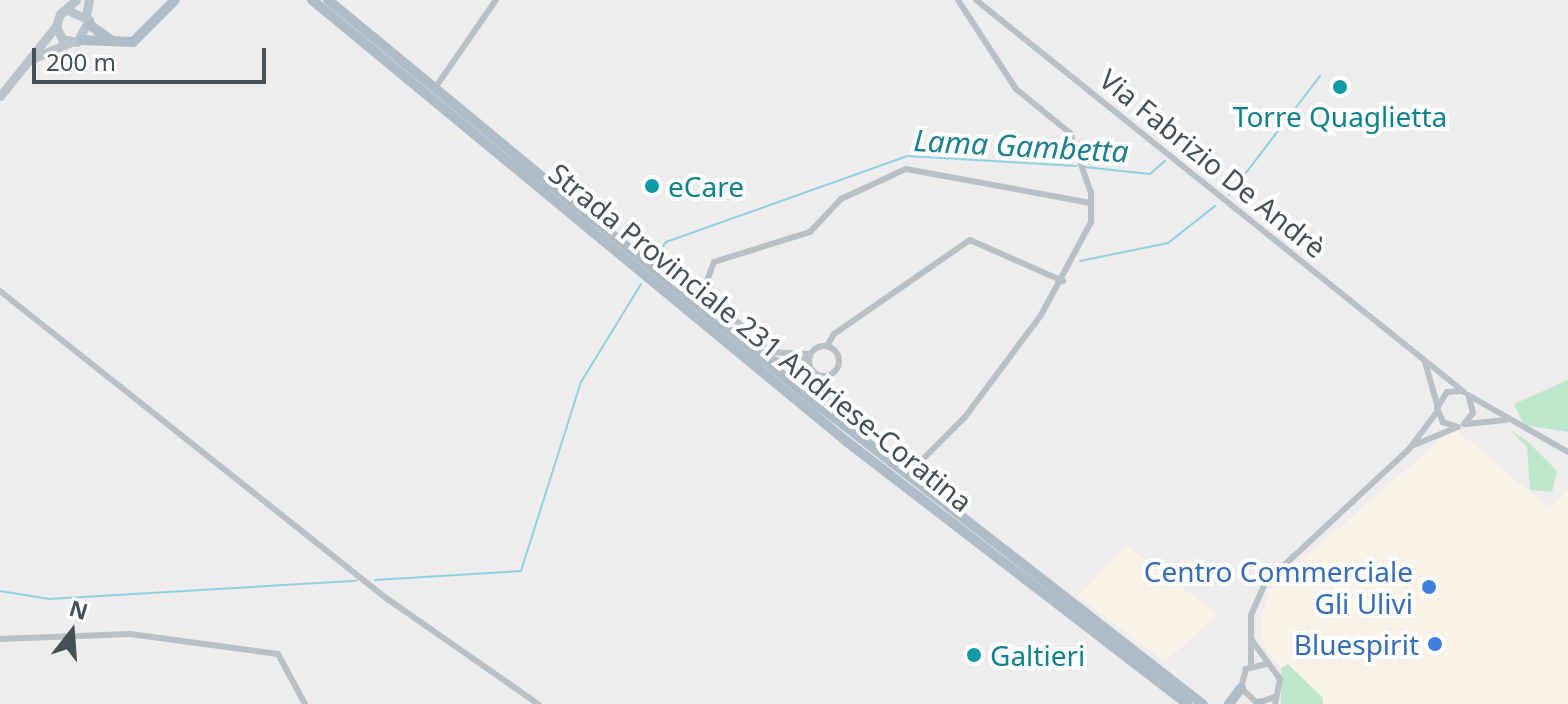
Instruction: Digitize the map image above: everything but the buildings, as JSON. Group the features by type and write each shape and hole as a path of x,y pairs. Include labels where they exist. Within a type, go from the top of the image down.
{"main road":[{"path":"0,96 76,0"},
{"path":"77,41 88,20 89,0"},
{"path":"27,61 77,41 117,44 146,35 175,0"},
{"name":"Strada Provinciale 231 Andriese-Coratina","path":"312,0 846,441 1187,704"},
{"name":"Strada Provinciale 231 Andriese-Coratina","path":"328,0 906,476 1203,704"},
{"path":"67,10 88,20 117,44"},
{"path":"56,26 77,41"},
{"path":"1184,688 1214,704"},
{"path":"1229,704 1241,688"}],"street":[{"path":"435,88 496,0"},
{"path":"906,476 965,417 1063,281 1091,222 1085,167 1070,133 988,55 958,0"},
{"name":"Via Fabrizio De Andrè","path":"976,0 1466,394 1506,420 1568,452"},
{"path":"810,356 775,352 731,317 706,283 714,262 810,232 841,199 906,169 1091,203"},
{"path":"742,342 783,364 810,356 827,346 834,334 970,240 1063,281"},
{"path":"0,291 389,600 538,704"},
{"path":"827,346 839,357 828,376 829,400 874,450"},
{"path":"810,356 813,372 828,376"},
{"path":"1423,358 1437,408 1461,426"},
{"path":"1249,631 1267,664 1280,679 1275,701 1262,704 1241,688 1251,665 1249,631 1265,583 1409,449 1447,392 1466,394 1474,410 1461,426"},
{"path":"1409,449 1461,426 1506,420"},
{"path":"0,639 130,634 278,654 305,704"},
{"path":"1251,665 1267,664"}],"shaded area":[{"path":"1454,428 1549,508 1568,491 1568,704 1288,704 1281,668 1263,646 1261,618 1270,588"},
{"path":"1127,546 1217,614 1165,662 1078,596"}],"green space":[{"path":"1568,380 1568,432 1524,425 1514,404"},
{"path":"1510,430 1527,441 1557,471 1552,492 1530,490 1527,447"},
{"path":"1288,664 1323,698 1323,704 1281,704 1281,668"}],"waterway":[{"path":"1229,195 1320,76"},
{"name":"Lama Gambetta","path":"655,259 666,242 908,156 1077,166"},
{"name":"Lama Gambetta","path":"1084,167 1150,174 1165,161"},
{"path":"1080,261 1168,243 1215,206"},
{"name":"Lama Gambetta","path":"375,580 521,571 581,382 641,284"},
{"name":"Lama Gambetta","path":"0,591 49,599 356,581"}],"place":[{"name":"Torre Quaglietta","path":"1340,87"},
{"name":"eCare","path":"652,186"},
{"name":"Centro Commerciale Gli Ulivi","path":"1429,587"},
{"name":"Bluespirit","path":"1435,644"},
{"name":"Galtieri","path":"974,655"}]}
